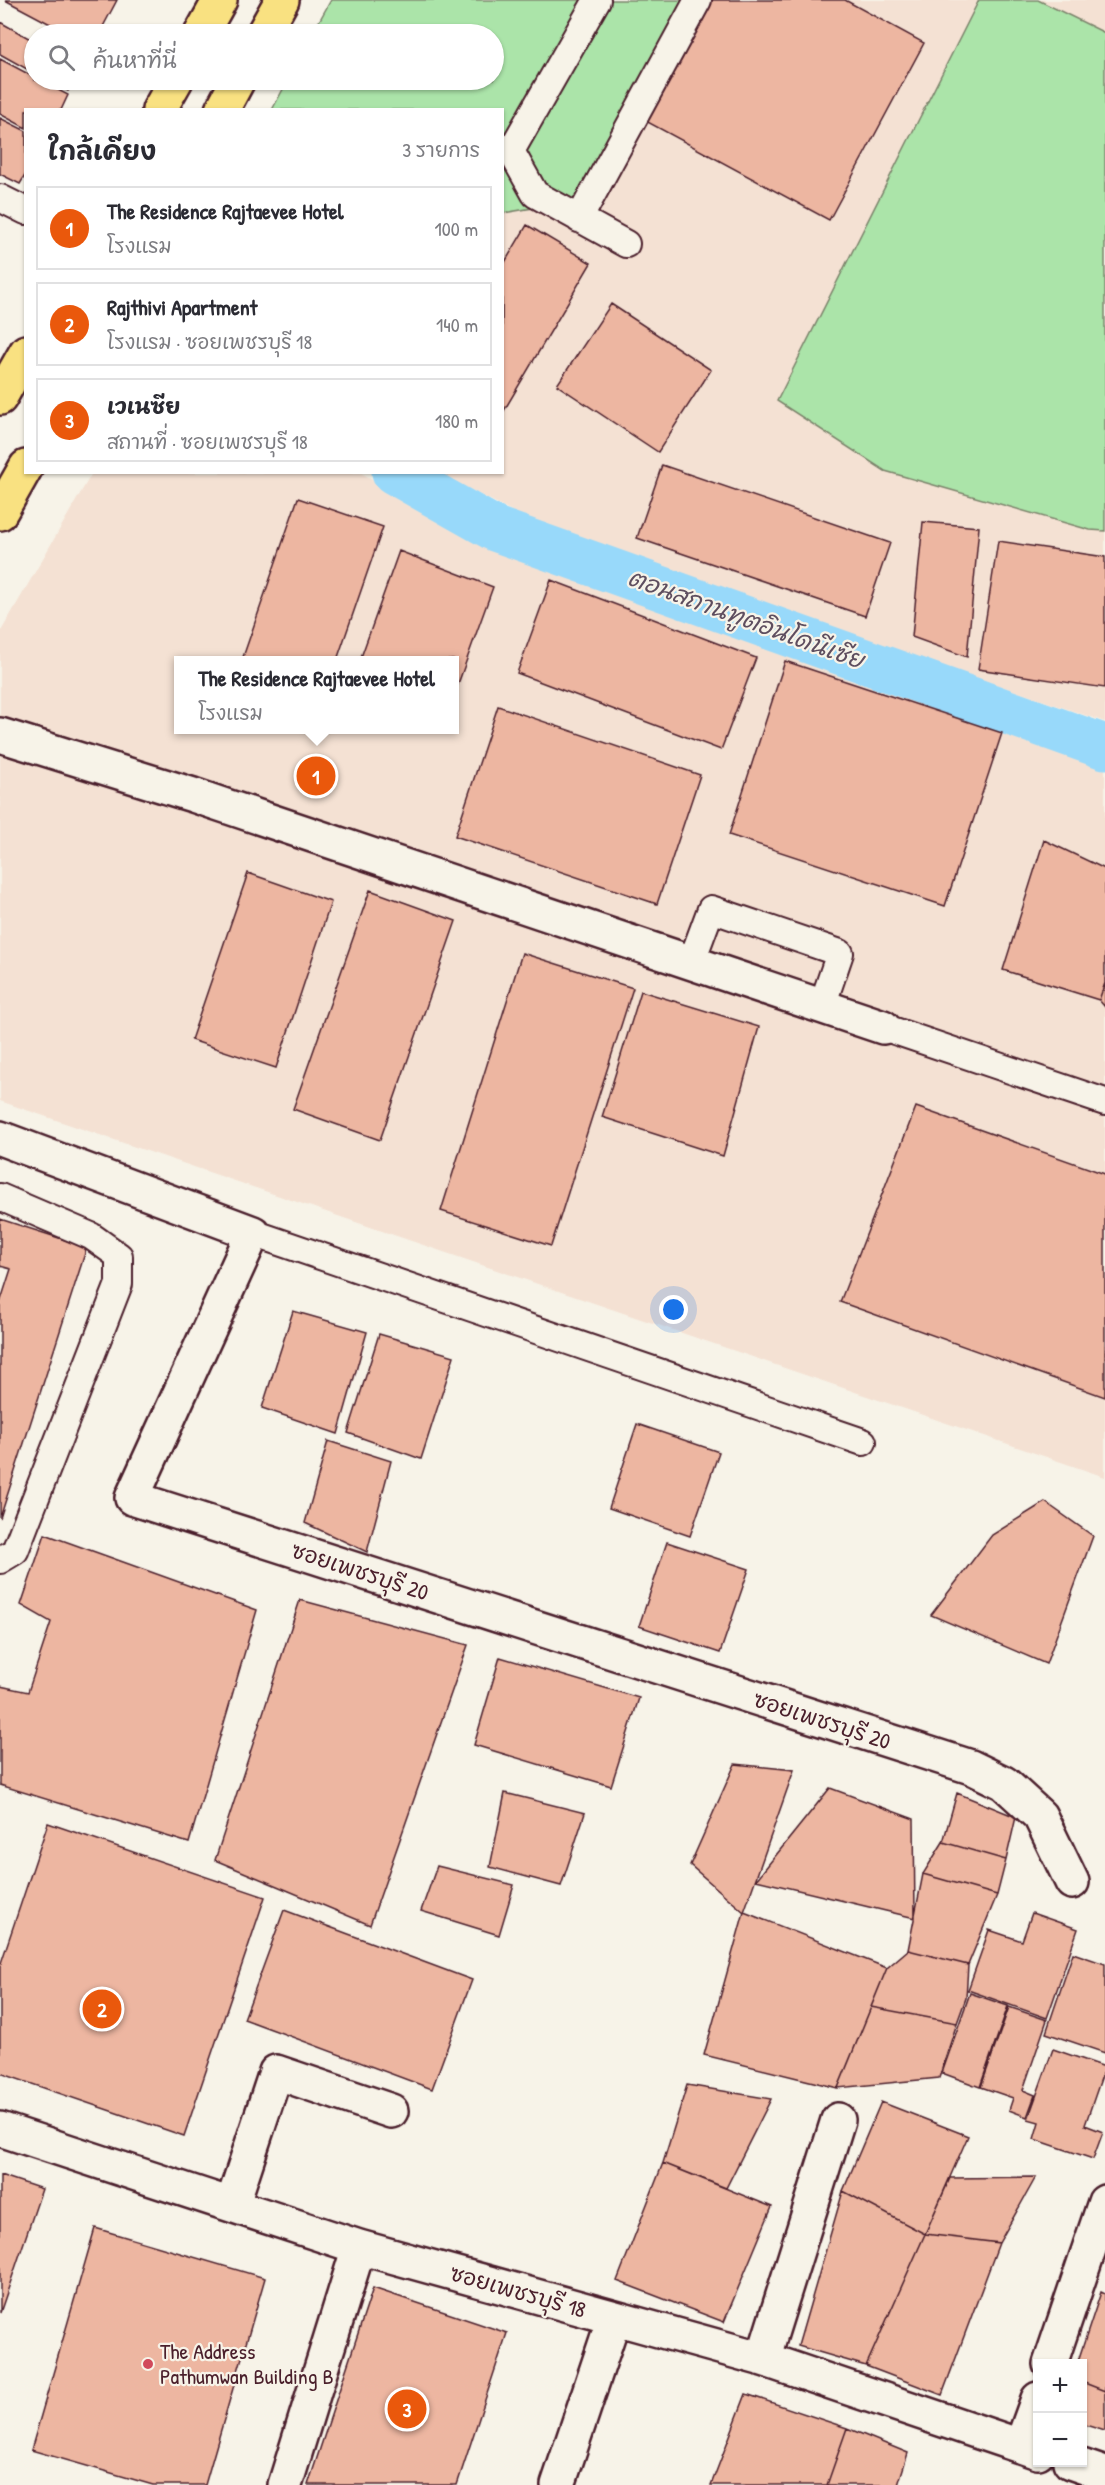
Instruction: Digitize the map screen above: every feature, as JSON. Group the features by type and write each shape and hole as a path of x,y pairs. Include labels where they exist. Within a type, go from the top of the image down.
{"main road":[{"path":"207,24 220,0"},
{"path":"269,24 282,0"},
{"path":"160,108 170,90"},
{"path":"223,108 233,90"},
{"path":"0,398 24,356"},
{"path":"0,513 24,471"}],"street":[{"path":"0,735 193,795 883,1027"},
{"path":"0,1138 253,1233"},
{"name":"ซอยเพชรบุรี 20","path":"253,1233 132,1498 971,1767 1004,1783 1040,1815 1072,1882"},
{"path":"232,2205 276,2072 392,2111"},
{"path":"764,2358 838,2120"},
{"name":"ซอยเพชรบุรี 18","path":"0,2129 359,2247 764,2358 1029,2449"},
{"path":"1052,2359 1105,2202"},
{"path":"285,2485 359,2247"},
{"path":"558,2485 614,2318"},
{"path":"1029,2449 1035,2413"},
{"path":"1083,2467 1105,2474"}],"lane":[{"path":"597,0 511,151 535,194 626,244"},
{"path":"579,219 698,0"},
{"path":"0,198 24,210"},
{"path":"691,963 711,909 840,953 822,1006"},
{"path":"883,1027 1105,1102"},
{"path":"0,1197 91,1236 119,1256 119,1284 15,1551 0,1560"},
{"path":"253,1233 863,1442"}],"shaded area":[{"path":"331,0 1105,0 1105,722 531,521 440,474 504,474 504,108 288,108 420,90 504,90 504,24 446,24"},
{"path":"91,474 363,474 514,556 1061,751 1105,764 1105,1477 0,1101 0,633"}],"green space":[{"path":"331,0 704,0 592,198 504,213 504,108 273,108 283,90 504,90 504,24 318,24"},
{"path":"979,0 1038,0 1105,33 1105,531 1090,530 885,471 777,401"}],"building":[{"path":"5,0 117,0 104,24 50,24"},
{"path":"706,0 845,0 924,43 829,220 642,119"},
{"path":"0,22 24,35 24,67 0,54"},
{"path":"0,59 24,72 24,90 58,90 68,95 62,108 24,108 24,127 0,114"},
{"path":"0,118 24,130 24,177 20,184 0,174"},
{"path":"527,225 591,263 504,411 504,264"},
{"path":"611,304 711,370 658,452 557,385"},
{"path":"662,465 890,543 865,616 637,538"},
{"path":"298,498 383,527 338,656 243,656"},
{"path":"923,522 979,527 967,657 912,637"},
{"path":"998,541 1105,557 1105,688 978,669"},
{"path":"399,551 493,587 459,681 459,656 361,656"},
{"path":"551,580 756,658 721,750 517,673"},
{"path":"785,661 1002,733 945,906 729,835"},
{"path":"498,706 700,775 657,904 455,836"},
{"path":"1044,840 1105,869 1105,983 1099,1000 1003,970"},
{"path":"248,873 331,902 276,1068 191,1040"},
{"path":"370,890 456,921 380,1140 293,1109"},
{"path":"522,953 633,988 551,1246 441,1211"},
{"path":"1105,983 1105,1007 1099,1000"},
{"path":"641,991 759,1027 723,1156 602,1117"},
{"path":"916,1107 1105,1174 1105,1397 840,1302"},
{"path":"0,1219 87,1247 0,1518 0,1303 11,1269 0,1266"},
{"path":"293,1311 367,1332 338,1434 262,1408"},
{"path":"379,1334 454,1356 421,1459 348,1433"},
{"path":"637,1424 719,1452 690,1536 609,1508"},
{"path":"328,1441 391,1461 367,1552 305,1523"},
{"path":"1045,1502 1093,1536 1046,1664 931,1615 992,1535"},
{"path":"45,1534 257,1610 189,1843 0,1785 0,1686 28,1692 51,1622 21,1605"},
{"path":"667,1542 749,1569 720,1653 639,1626"},
{"path":"300,1600 468,1645 370,1925 215,1860"},
{"path":"500,1657 639,1698 611,1786 474,1745"},
{"path":"735,1764 794,1770 744,1912 690,1865"},
{"path":"830,1788 914,1819 915,1918 756,1880"},
{"path":"505,1793 585,1813 561,1886 490,1867"},
{"path":"957,1793 1016,1817 1006,1860 943,1842"},
{"path":"48,1823 265,1897 184,2136 0,2073 0,1966"},
{"path":"943,1842 1006,1860 997,1895 923,1874"},
{"path":"437,1866 514,1885 499,1935 421,1911"},
{"path":"923,1874 997,1895 968,1965 908,1950"},
{"path":"284,1910 472,1980 432,2089 244,2019"},
{"path":"744,1912 887,1968 838,2088 704,2055"},
{"path":"1032,1913 1078,1929 1047,2018 968,1990 989,1930 1022,1941"},
{"path":"908,1950 968,1965 966,1998 957,2023 871,2007 887,1968"},
{"path":"1073,1953 1105,1964 1105,2053 1046,2033"},
{"path":"970,1993 1008,2006 980,2087 942,2073"},
{"path":"871,2007 957,2023 939,2078 838,2088"},
{"path":"1009,2007 1047,2020 1023,2090 1035,2095 1027,2117 1009,2110 1013,2098 981,2087"},
{"path":"1053,2049 1105,2067 1085,2125 1103,2132 1093,2159 1034,2139 1039,2122 1028,2119"},
{"path":"687,2085 771,2099 726,2188 663,2163"},
{"path":"881,2102 968,2136 925,2234 843,2191"},
{"path":"663,2163 772,2207 724,2322 617,2281"},
{"path":"0,2175 42,2189 0,2313"},
{"path":"1036,2177 999,2243 925,2234 950,2178"},
{"path":"843,2191 925,2234 866,2366 798,2346"},
{"name":"The Address Pathumwan Building B","path":"95,2228 265,2278 205,2485 153,2485 31,2450"},
{"path":"925,2234 999,2243 942,2395 866,2366"},
{"path":"373,2288 507,2333 457,2485 308,2485"},
{"path":"1101,2292 1105,2294 1105,2391 1087,2384 1087,2359 1079,2359"},
{"path":"1087,2384 1105,2391 1105,2431 1087,2426"},
{"path":"746,2394 847,2428 827,2485 711,2485"},
{"path":"847,2428 908,2453 898,2485 827,2485"}],"waterway":[{"name":"ตอนสถานทูตอินโดนีเซีย","path":"398,474 495,529 1105,747"}],"place":[{"name":"The Residence Rajtaevee Hotel","path":"316,776"},
{"name":"Rajthivi Apartment","path":"102,2009"},
{"name":"The Address Pathumwan Building B","path":"148,2364"},
{"name":"เวเนซีย","path":"407,2409"}]}
